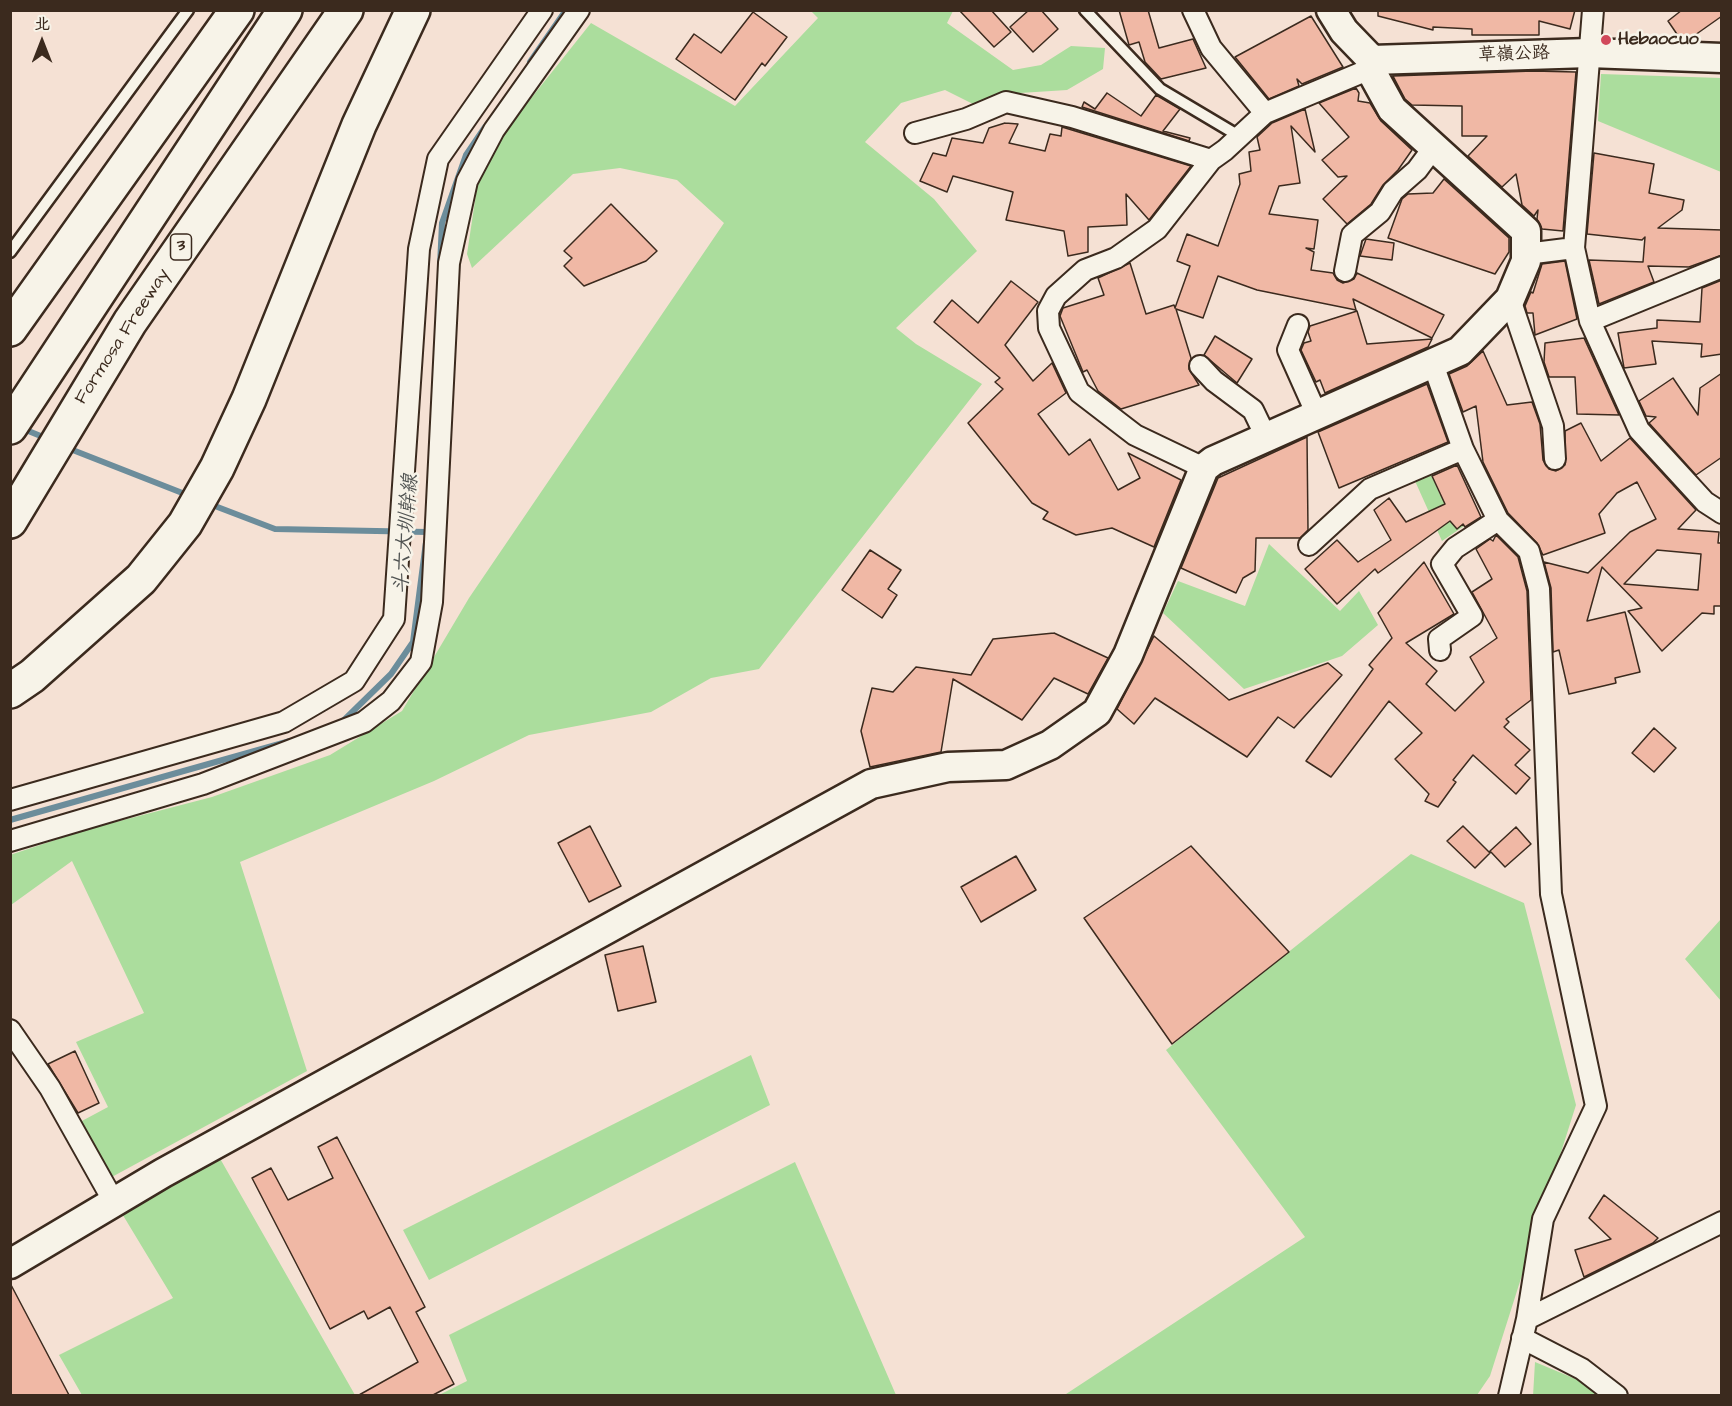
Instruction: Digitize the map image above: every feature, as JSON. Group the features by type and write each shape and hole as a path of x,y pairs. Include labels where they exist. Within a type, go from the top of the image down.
{"highway":[{"path":"10,328 237,10"},
{"path":"10,427 285,10"},
{"name":"Formosa Freeway","path":"10,522 130,322 346,10"},
{"path":"10,691 32,676 141,579 185,524 249,399 359,125 413,10"}],"street":[{"path":"10,800 284,722 354,681 394,619 418,249 438,159 542,10"},
{"path":"10,841 203,783 301,748 364,722 392,700 422,662 432,602 449,263 467,181 494,130 579,10"},
{"path":"1193,10 1211,48 1265,113"},
{"path":"10,1264 114,1202 871,783 948,767 1006,765 1050,745 1097,711 1128,655 1204,468 1213,461 1460,351 1510,299 1526,261 1526,231 1392,110 1371,65 1344,31 1331,10"},
{"path":"1593,10 1574,248 1590,321 1639,430 1706,502 1722,513"},
{"name":"草嶺公路","path":"1371,65 1589,53 1722,58"},
{"path":"1204,468 1136,435 1079,392 1049,328 1048,311 1056,296 1085,270 1116,258 1156,229 1211,160 1265,113 1371,65"},
{"path":"915,133 966,119 1006,102 1072,117 1211,160"},
{"path":"1345,271 1352,235 1380,212 1393,191 1417,170 1434,147"},
{"path":"1526,254 1574,248"},
{"path":"1590,321 1722,267"},
{"path":"1510,299 1553,426 1555,459"},
{"path":"1298,325 1288,350 1317,415"},
{"path":"1432,363 1463,449 1498,520 1529,551 1539,589 1551,894 1596,1106 1543,1219 1525,1329 1509,1395"},
{"path":"1200,366 1214,381 1253,410 1266,437"},
{"path":"1309,545 1370,489 1463,449"},
{"path":"1440,650 1439,639 1472,616 1442,564 1455,548 1498,520"},
{"path":"10,1030 50,1088 114,1202"},
{"path":"1525,1329 1722,1222"},
{"path":"1525,1329 1617,1395"}],"lane":[{"path":"10,252 188,10"},
{"path":"1085,10 1160,89 1239,136"}],"green space":[{"path":"811,11 953,11 947,23 1013,70 1041,65 1071,46 1105,48 1103,69 1067,90 1020,93 975,105 945,90 901,103 865,142 934,199 977,251 896,328 916,344 982,384 759,669 711,678 651,712 529,735 434,781 240,862 307,1071 110,1178 80,1122 108,1107 76,1042 144,1013 72,861 11,905 10,855 85,830 212,797 330,755 402,711 469,598 724,223 677,180 620,168 573,174 472,268 467,254 481,161 591,23 735,106 818,18"},
{"path":"1601,74 1721,78 1721,172 1598,121"},
{"path":"1431,474 1440,495 1449,491 1464,526 1442,541 1415,481"},
{"path":"1269,544 1340,611 1359,591 1378,625 1342,656 1244,689 1163,613 1178,581 1245,606"},
{"path":"1411,854 1524,903 1576,1105 1490,1376 1477,1395 1063,1396 1305,1237 1166,1050"},
{"path":"1721,919 1721,1001 1685,959"},
{"path":"751,1055 770,1105 429,1280 403,1230"},
{"path":"218,1155 355,1395 82,1395 59,1355 173,1298 121,1212"},
{"path":"795,1162 896,1395 439,1395 467,1381 449,1335"},
{"path":"1535,1362 1602,1390 1608,1396 1533,1396"}],"building":[{"path":"959,10 991,10 1011,32 994,47"},
{"path":"1029,10 1041,10 1058,29 1033,52 1010,27"},
{"path":"1119,10 1148,10 1159,48 1193,39 1206,68 1161,79 1145,62 1139,42 1129,45"},
{"path":"1378,10 1575,10 1570,29 1539,21 1539,35 1472,35 1472,29 1433,27 1433,30 1378,16"},
{"path":"1682,10 1722,10 1722,16 1688,40 1681,40 1668,21"},
{"path":"753,12 787,37 765,66 762,63 735,100 676,59 694,34 721,53"},
{"path":"1311,16 1343,67 1302,84 1297,79 1299,86 1269,99 1235,57"},
{"path":"1533,71 1576,72 1563,231 1542,229 1537,219 1538,210 1534,216 1522,205 1516,174 1502,187 1468,156 1487,136 1462,136 1462,106 1412,105 1405,99 1393,76"},
{"path":"1356,88 1359,93 1358,101 1370,103 1381,121 1412,150 1398,170 1383,185 1371,204 1347,224 1323,199 1347,176 1338,177 1322,160 1349,137 1319,103"},
{"path":"1107,93 1141,116 1156,95 1180,109 1163,131 1190,138 1189,141 1082,107 1084,102 1095,109"},
{"path":"1305,109 1315,152 1291,126 1300,183 1279,186 1269,214 1318,220 1314,249 1306,248 1314,252 1311,270 1333,273 1337,280 1343,283 1354,279 1357,273 1444,315 1432,338 1353,299 1356,310 1257,290 1218,276 1203,318 1176,309 1191,358 1189,369 1199,385 1121,409 1098,391 1087,370 1083,372 1060,316 1063,308 1104,295 1098,278 1130,263 1146,314 1174,305 1175,308 1190,266 1177,261 1187,234 1218,246 1240,184 1239,174 1251,171 1249,152 1260,150 1257,137 1272,123"},
{"path":"1005,123 1018,124 1009,143 1045,151 1050,134 1061,136 1062,127 1191,166 1149,220 1126,194 1127,225 1088,227 1088,252 1068,256 1064,231 1006,220 1013,192 953,176 947,192 920,181 933,153 946,156 952,138 983,143 989,128"},
{"path":"1594,153 1654,164 1649,193 1684,200 1682,210 1658,228 1722,230 1722,255 1689,267 1648,266 1654,282 1599,304 1589,260 1643,262 1645,237 1642,240 1587,234"},
{"path":"1444,179 1509,238 1509,252 1495,274 1388,238 1402,199 1408,194 1433,193"},
{"path":"611,204 657,251 646,261 584,286 564,266 572,258 564,251"},
{"path":"1366,239 1394,243 1392,260 1360,256"},
{"path":"1565,261 1577,319 1535,335 1533,313 1527,313 1525,306 1531,292 1533,293 1542,264"},
{"path":"1722,280 1722,354 1701,357 1702,344 1652,341 1656,364 1624,368 1618,333 1657,328 1657,320 1700,322 1702,288"},
{"path":"1011,281 1038,302 1005,345 1033,381 1052,363 1066,393 1038,414 1069,455 1090,439 1118,490 1140,478 1128,453 1181,480 1154,547 1112,528 1076,535 1043,519 1048,512 1032,503 968,423 1003,389 995,382 1000,378 934,322 952,300 978,323"},
{"path":"1357,311 1367,344 1432,339 1428,347 1325,393 1320,380 1316,382 1301,350 1304,343 1311,341 1308,332 1310,326"},
{"path":"1215,336 1252,359 1237,383 1204,355"},
{"path":"1584,338 1619,415 1577,414 1575,377 1549,377 1544,362 1545,343"},
{"path":"1483,351 1507,405 1532,402 1540,424 1543,460 1549,469 1556,471 1565,465 1565,431 1581,423 1601,461 1630,438 1696,510 1678,529 1719,532 1718,543 1722,543 1722,606 1714,606 1714,614 1702,613 1662,651 1628,611 1642,608 1602,567 1587,621 1625,612 1640,672 1615,678 1616,683 1569,694 1559,650 1553,652 1551,588 1544,562 1588,573 1630,532 1656,519 1637,482 1617,493 1599,514 1605,533 1543,555 1537,543 1508,513 1483,462 1476,406 1463,412 1449,374 1467,366","holes":["1657,550 1701,554 1698,590 1624,584"]},
{"path":"1722,373 1722,457 1696,475 1649,423 1656,417 1646,416 1639,401 1673,378 1698,415 1700,388"},
{"path":"1427,384 1448,442 1339,488 1318,432"},
{"path":"1307,437 1308,530 1300,538 1256,538 1255,571 1243,578 1236,593 1181,568 1218,478"},
{"path":"1457,465 1481,517 1457,529 1450,521 1378,573 1375,569 1337,604 1305,569 1337,540 1358,562 1391,540 1374,510 1389,498 1406,522 1445,504 1432,476"},
{"path":"1496,535 1518,557 1527,591 1531,700 1506,719 1509,722 1504,727 1530,750 1515,765 1530,778 1516,794 1473,755 1453,780 1456,782 1438,807 1425,801 1429,794 1395,759 1422,733 1389,701 1331,777 1306,761 1373,669 1369,665 1392,638 1378,613 1424,562 1454,614 1406,643 1437,671 1426,684 1455,711 1484,682 1470,657 1497,638 1472,592 1492,579 1476,549 1490,539 1493,541"},
{"path":"870,550 901,570 888,589 897,595 882,618 842,590"},
{"path":"1054,633 1108,658 1088,694 1054,678 1022,720 953,679 941,752 870,767 861,731 872,688 893,692 916,667 971,675 993,639"},
{"path":"1154,636 1229,700 1328,663 1342,675 1294,728 1278,717 1247,757 1155,698 1134,724 1117,709"},
{"path":"1654,728 1676,748 1654,772 1632,753"},
{"path":"590,826 621,886 589,902 558,843"},
{"path":"1463,826 1490,853 1475,868 1447,841"},
{"path":"1516,827 1531,844 1505,867 1490,851"},
{"path":"1191,846 1289,952 1172,1044 1084,918"},
{"path":"1016,856 1036,890 981,922 961,887"},
{"path":"643,946 656,1002 618,1011 605,955"},
{"path":"75,1051 99,1103 78,1113 48,1064"},
{"path":"337,1137 425,1307 416,1312 454,1384 433,1395 359,1395 418,1362 390,1307 368,1319 364,1311 330,1329 252,1178 271,1168 288,1200 333,1178 318,1147"},
{"path":"1604,1195 1658,1238 1653,1243 1584,1277 1575,1250 1611,1239 1589,1218"},
{"path":"10,1283 69,1395 10,1395"}],"waterway":[{"name":"斗六大圳幹線","path":"530,62 566,10"},
{"name":"斗六大圳幹線","path":"440,266 442,223 466,155 485,127"},
{"path":"21,428 48,439"},
{"path":"65,447 190,496"},
{"path":"207,503 275,529 427,532"},
{"name":"斗六大圳幹線","path":"341,723 391,674 413,642 426,542"},
{"name":"斗六大圳幹線","path":"10,820 290,741"}],"place":[{"name":"Hebaocuo","path":"1606,40"}]}
